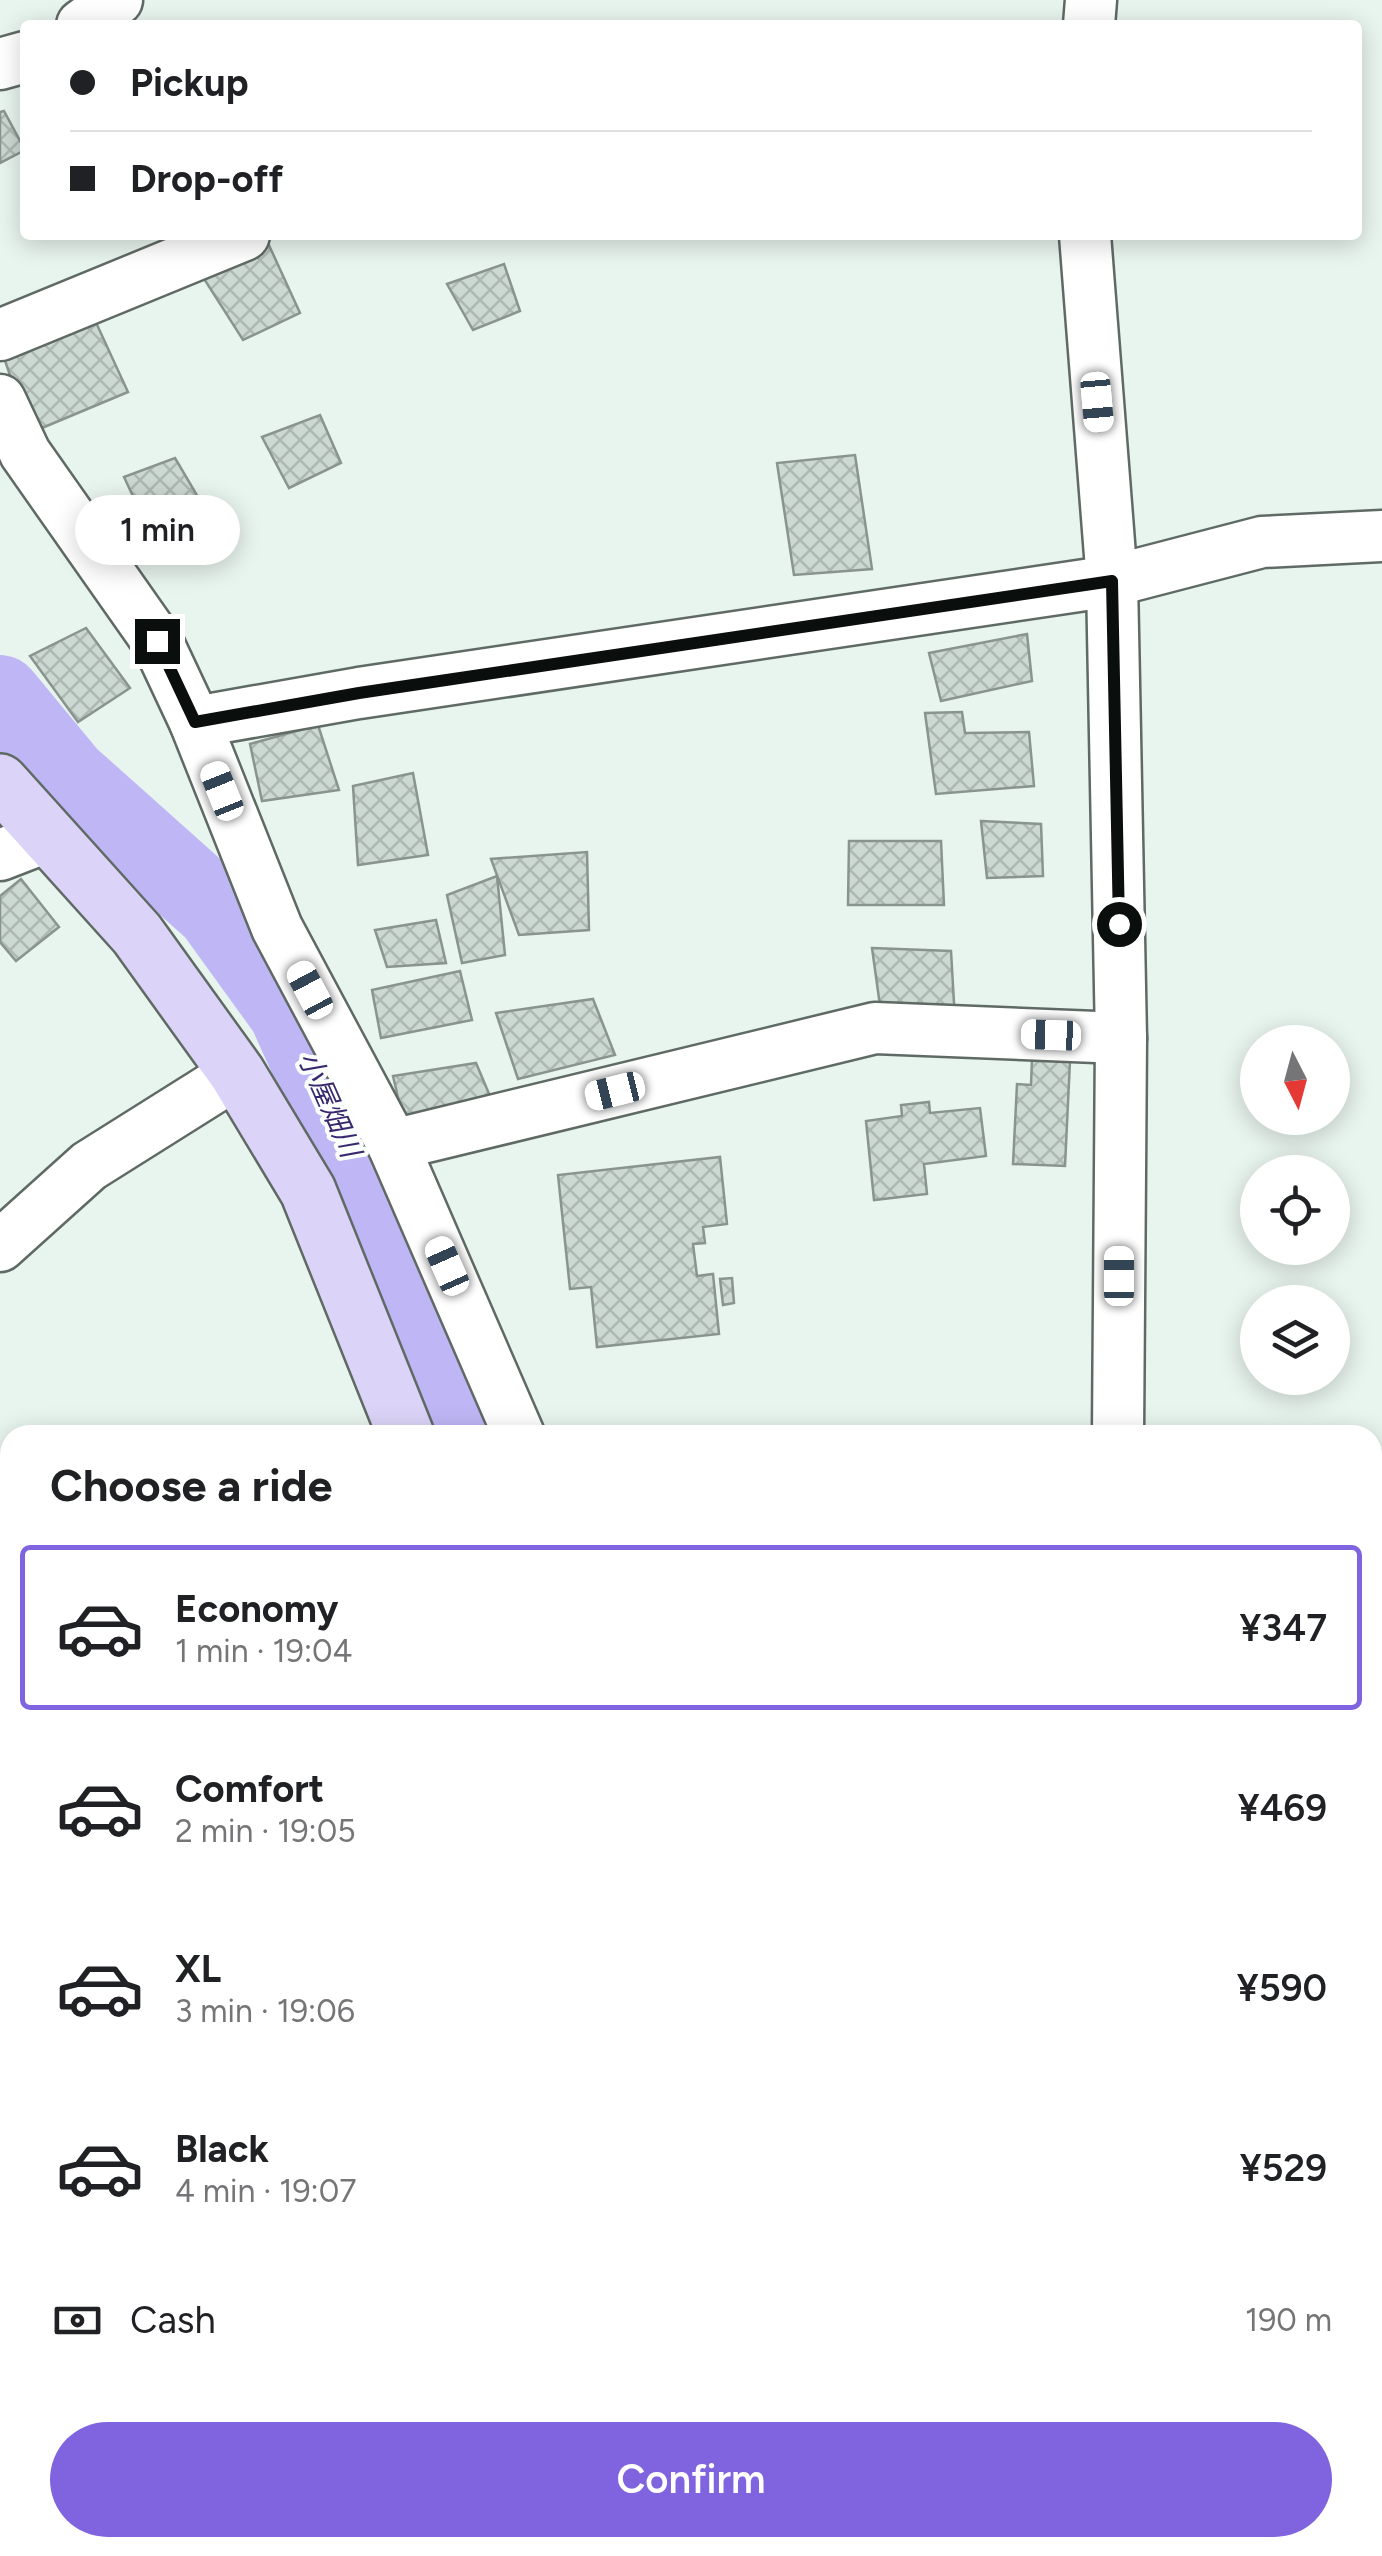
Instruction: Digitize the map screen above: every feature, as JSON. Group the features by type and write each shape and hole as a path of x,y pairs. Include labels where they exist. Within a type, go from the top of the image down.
{"street":[{"path":"89,20 117,0"},
{"path":"0,335 232,240"},
{"path":"1085,240 1112,581 1121,1038 1118,1425"},
{"path":"0,400 25,453 157,641 195,722 277,928 392,1145 515,1425"},
{"path":"195,722 359,693 1112,581 1262,542 1373,536"},
{"path":"0,782 24,846 137,934 237,1073 308,1191 402,1425"},
{"path":"392,1145 875,1028 1121,1038"},
{"path":"0,1246 89,1166 237,1073"}],"building":[{"path":"4,111 20,141 20,153 0,163 0,112"},
{"path":"268,243 300,313 243,340 201,274"},
{"path":"504,264 520,311 473,330 447,284"},
{"path":"93,316 128,392 30,433 3,355"},
{"path":"320,415 341,463 289,488 262,437"},
{"path":"855,455 872,569 794,575 777,463"},
{"path":"175,458 218,531 160,554 124,477"},
{"path":"86,628 130,688 78,722 30,656"},
{"path":"1027,634 1032,681 941,701 929,653"},
{"path":"962,712 965,733 1029,732 1034,786 936,794 925,713"},
{"path":"318,725 339,790 262,801 250,744"},
{"path":"413,773 428,855 358,865 353,786"},
{"path":"981,821 1041,824 1043,876 987,878"},
{"path":"849,841 941,841 944,905 848,905"},
{"path":"587,852 589,930 519,935 491,859"},
{"path":"497,876 505,955 462,963 447,895"},
{"path":"21,879 59,927 16,961 0,942 0,896"},
{"path":"436,920 446,963 387,967 375,930"},
{"path":"872,948 951,951 955,1020 881,1013"},
{"path":"460,971 472,1020 381,1038 372,990"},
{"path":"593,999 615,1055 518,1079 496,1013"},
{"path":"1032,1059 1070,1061 1065,1166 1013,1164 1017,1084 1031,1085"},
{"path":"476,1063 490,1096 404,1123 393,1076"},
{"path":"929,1102 930,1113 980,1108 986,1156 924,1164 927,1194 874,1200 866,1121 902,1116 901,1105"},
{"path":"720,1157 727,1224 703,1227 705,1243 693,1244 697,1276 713,1274 719,1334 597,1347 591,1287 570,1289 558,1175"},
{"path":"732,1278 734,1303 723,1305 720,1279"}],"waterway":[{"name":"小屋畑川","path":"0,696 67,777 216,910 289,1011 357,1162 442,1425"}],"route":[{"path":"157,641 195,722 359,693 1112,581 1119,924"}]}
